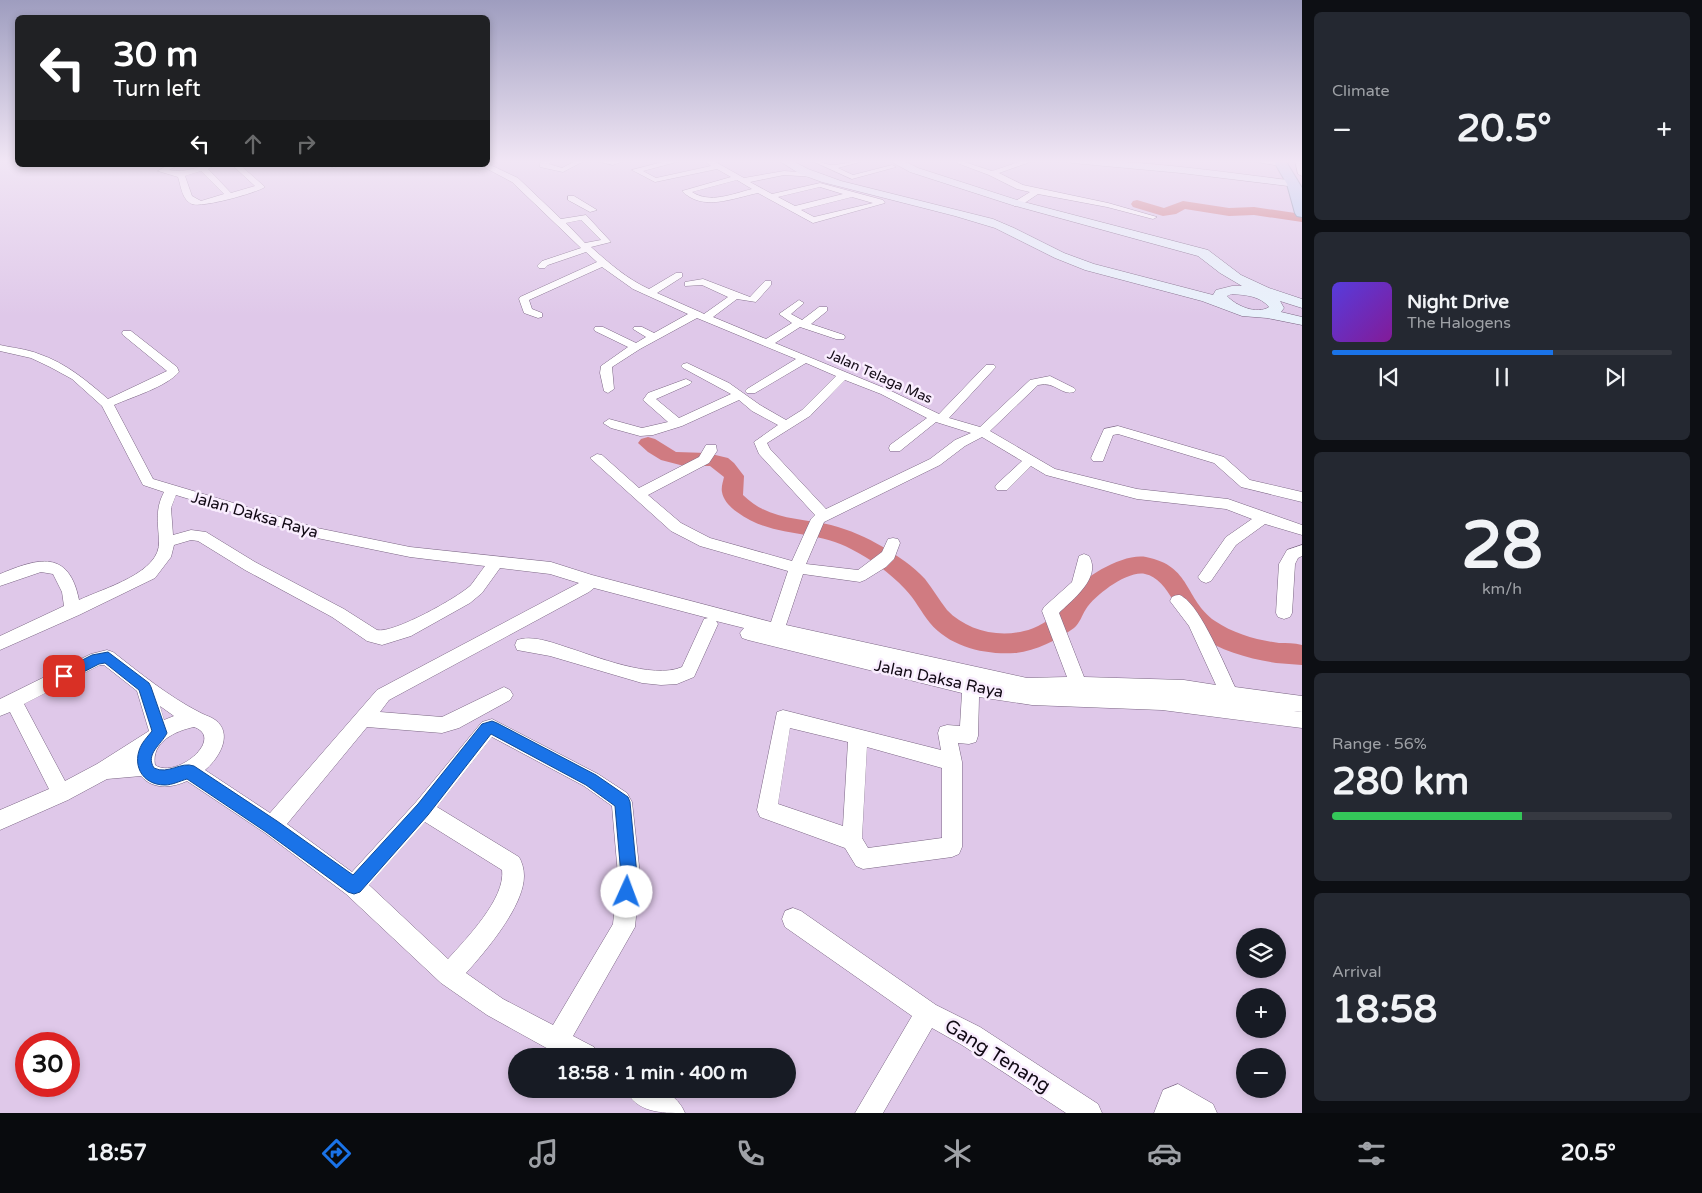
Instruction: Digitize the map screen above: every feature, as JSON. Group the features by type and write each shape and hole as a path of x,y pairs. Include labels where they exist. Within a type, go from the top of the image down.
{"street":[{"name":"Jalan Telaga Mas","path":"549,212 585,247 619,276 650,293 766,344 886,392 938,419 982,432 1051,472 1137,494 1228,504 1262,518 1302,530"},
{"path":"799,212 810,219 817,220 846,212"},
{"path":"949,212 1011,229 1050,251 1114,275 1194,294 1226,297 1251,292 1271,308 1302,321"},
{"path":"970,212 1016,225 1058,246 1098,262 1204,289 1226,297 1252,313 1280,306 1302,312"},
{"path":"1047,212 1203,253 1214,258 1228,273 1281,297 1302,304"},
{"path":"1136,212 1153,216"},
{"path":"542,266 545,263 585,247 608,243 589,213 557,219"},
{"path":"538,315 528,311 524,300 603,263"},
{"path":"650,293 679,275"},
{"path":"688,284 703,282 736,296 752,300 768,283"},
{"path":"608,389 606,368 621,357 653,337 700,316 736,296"},
{"path":"799,303 784,314 786,317 840,337"},
{"path":"766,344 802,324 823,309"},
{"path":"599,328 636,347"},
{"path":"638,329 653,337"},
{"path":"107,404 173,372 173,369 127,333"},
{"name":"Jalan Daksa Raya","path":"0,348 35,356 54,365 76,377 107,404 148,482 316,533 410,552 551,568 582,581 710,624 971,687 1032,697 1162,702 1302,720"},
{"path":"609,423 616,427 631,428 639,432 665,427 745,393 806,359"},
{"path":"686,366 745,393 756,408 786,424"},
{"path":"895,448 938,419 990,367"},
{"path":"819,522 760,445 760,442 806,413 843,375"},
{"path":"776,630 796,568 819,522 935,462 960,443 982,432 1034,382 1050,379 1070,390"},
{"path":"676,422 649,400 652,396 686,382"},
{"path":"1098,458 1108,432 1118,430 1219,460 1227,464 1238,480 1246,484 1302,498"},
{"path":"638,494 709,453"},
{"path":"597,458 676,527 706,542 796,568 860,576 888,554"},
{"path":"1002,488 1030,460"},
{"path":"0,643 150,574 163,558 168,542 164,506 172,490"},
{"path":"1206,577 1231,541 1262,518"},
{"path":"168,542 196,534 201,536 250,566 338,613 373,636 382,638 405,632 464,599 476,589 497,561"},
{"path":"1284,613 1287,564 1292,554 1302,550"},
{"path":"1078,684 1050,612 1078,588 1084,575 1084,560"},
{"path":"0,580 40,565 49,565 64,575 71,592 73,611"},
{"path":"272,826 383,695 582,581"},
{"name":"Jalan Daksa Raya","path":"582,581 776,630 1027,685 1078,684 1184,688 1302,704"},
{"path":"1178,601 1195,622 1229,694"},
{"path":"523,645 548,649 629,673 676,678 688,672 710,624"},
{"path":"61,793 7,705 103,657 108,657 145,687 194,719 210,724 214,730 215,738 207,756 189,771 178,776 156,777 149,773 145,767 144,758 147,748 157,735"},
{"path":"145,687 157,735"},
{"path":"858,736 852,840 863,859 952,847 952,762 947,732 969,736 971,687"},
{"path":"362,718 442,725 454,722 504,696"},
{"path":"852,840 767,810 783,718 952,762"},
{"path":"0,820 61,793 104,770 177,723 194,719"},
{"path":"354,886 423,809 487,729 492,727 591,780 622,802 629,875 624,927 556,1042"},
{"path":"104,770 145,767"},
{"path":"189,771 272,826 354,886 450,975 495,1008 568,1048"},
{"path":"423,809 512,864 515,869 506,899 482,939 450,975"},
{"path":"792,919 928,1013"},
{"name":"Gang Tenang","path":"868,1113 928,1013 971,1036 1089,1113"},
{"path":"1168,1113 1172,1100 1178,1097 1204,1113"},
{"path":"651,1098 672,1113"}],"waterway":[{"path":"1260,212 1302,218"},
{"path":"648,443 671,457 707,459 721,463 734,476 732,491 735,498 756,515 784,525 843,536 872,551 909,578 919,588 938,616 950,627 970,638 1005,643 1030,640 1064,622 1079,600 1109,576 1127,567 1144,565 1165,573 1172,580 1192,614 1199,622 1216,634 1237,643 1259,649 1302,655"}],"route":[{"path":"64,676 97,659 108,657 145,687 160,733 147,748 144,758 145,767 149,773 156,777 166,778 178,776 189,771 272,826 354,886 423,809 487,729 492,727 591,780 622,802 629,875 627,892"}]}
